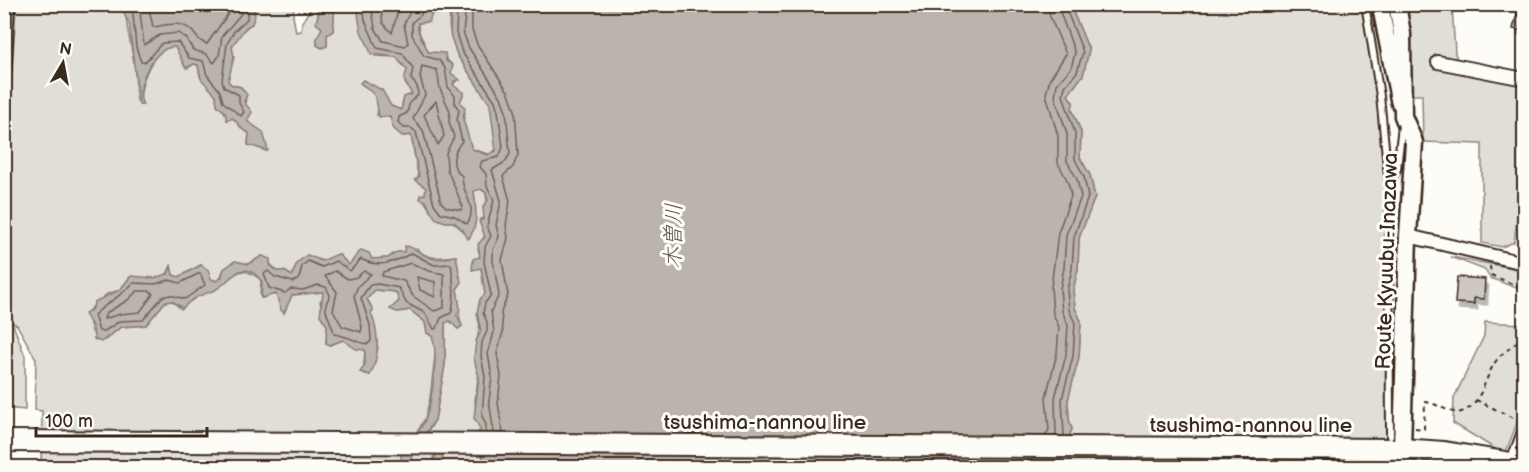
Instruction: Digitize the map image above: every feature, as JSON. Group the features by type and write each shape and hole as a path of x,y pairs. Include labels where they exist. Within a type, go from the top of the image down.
{"main road":[{"name":"Route Kyuubu-Inazawa","path":"1396,446 1414,142 1403,116 1402,34 1397,4"},
{"name":"tsushima-nannou line","path":"4,441 1396,446 1520,461"}],"street":[{"path":"1380,4 1403,116"},
{"path":"1438,62 1524,78"},
{"path":"1408,236 1524,263"},
{"path":"1520,461 1524,432"}],"lane":[{"path":"4,132 11,4"},
{"path":"1365,4 1380,96 1389,186 1396,446"},
{"path":"1389,186 1397,169 1403,116"}],"path":[{"path":"1524,228 1524,240"},
{"path":"1490,256 1491,275 1524,289"},
{"path":"1396,446 1424,429 1425,402 1442,405 1454,413 1463,412 1476,400 1495,361 1514,346 1524,331"},
{"path":"1476,400 1524,423"}],"shaded area":[{"path":"255,4 294,5 293,16 296,32 301,31 302,22 313,5 318,12 317,24 322,28 317,45 322,48 327,45 327,35 333,31 335,5 357,5 365,38 375,56 396,57 407,70 405,83 412,94 403,101 401,110 391,106 382,90 361,84 375,96 378,105 377,115 390,116 393,128 404,136 411,135 419,180 415,180 426,188 425,195 421,195 431,212 443,221 453,222 470,237 474,226 474,191 479,188 486,193 487,203 483,207 485,218 480,219 485,235 478,249 480,254 476,267 481,268 485,295 474,358 479,372 475,400 476,415 481,430 471,438 433,457 433,467 410,467 417,442 428,432 435,420 445,365 445,322 450,321 458,329 462,326 457,289 461,283 456,256 431,257 417,249 393,254 388,258 372,259 358,253 349,266 340,255 322,261 307,255 297,263 292,276 284,271 277,271 263,256 248,264 235,261 224,269 219,281 210,279 208,270 201,265 179,277 173,275 171,266 167,274 154,278 129,278 120,290 107,294 87,312 92,332 105,340 121,327 146,325 165,302 172,301 181,309 199,294 217,288 242,271 253,274 261,280 260,296 263,298 273,294 278,296 284,313 292,295 323,292 324,297 320,301 323,320 327,325 326,343 330,345 343,340 365,350 363,373 370,375 378,348 371,313 373,310 367,299 375,290 396,292 399,301 392,308 400,312 410,310 425,322 427,333 432,336 436,347 430,398 425,418 419,429 403,446 401,467 41,467 42,411 35,410 36,359 17,325 12,322 25,356 25,410 5,408 7,366 5,209 16,5 126,5 127,25 135,67 137,101 140,101 144,79 154,59 164,48 176,47 184,65 188,68 194,64 198,65 200,76 216,95 217,105 225,112 227,120 234,118 243,130 249,133 248,144 266,151 262,135 247,121 245,93 241,87 232,85 228,81 233,44 254,19 253,6"},
{"path":"429,5 442,5 450,10 449,26 457,55 490,104 497,147 492,155 472,149 463,123 465,113 460,101 464,92 457,90 453,85 456,81 450,73 452,65 441,53 428,52 420,35 418,23 429,22 432,13 427,11"},
{"path":"1070,5 1363,5 1391,179 1394,452 1373,454 1374,468 1057,468 1072,429 1068,400 1079,357 1081,321 1075,308 1073,290 1078,269 1079,238 1095,197 1090,175 1080,158 1081,132 1072,109 1073,102 1068,95 1083,75 1089,50"},
{"path":"1402,5 1452,5 1455,53 1458,62 1524,81 1524,166 1514,242 1502,247 1482,243 1482,144 1423,142 1422,95 1412,95"},
{"path":"1451,257 1524,270 1524,291 1490,278 1485,270"},
{"path":"1524,291 1524,404 1506,452 1497,450 1453,423 1454,398 1484,336 1485,322 1523,324"},
{"path":"481,451 486,467 446,467 441,462 443,452"}],"water":[{"path":"126,5 255,5 253,6 255,15 252,24 246,27 232,46 234,57 228,81 232,85 241,87 247,95 244,102 252,112 247,121 263,132 268,151 248,145 249,133 243,130 233,118 227,120 225,112 217,105 216,95 201,79 198,65 194,64 186,68 175,47 167,48 160,53 147,69 141,88 143,105 139,105 129,23 124,14"},
{"path":"313,5 335,5 333,31 327,35 327,46 322,48 317,45 317,38 322,28 316,23 319,12"},
{"name":"木曽川","path":"357,5 429,5 427,11 432,13 429,22 418,23 419,35 428,52 445,53 446,61 453,65 451,73 460,80 454,81 453,85 464,93 460,102 465,108 463,119 472,149 487,155 496,151 490,104 457,55 450,34 451,12 442,5 1070,5 1089,50 1083,75 1068,95 1073,102 1072,110 1081,132 1080,158 1090,175 1095,197 1079,238 1078,269 1073,290 1075,308 1081,321 1079,357 1068,400 1072,429 1057,467 486,468 481,451 443,452 442,465 454,467 433,467 434,459 444,448 481,430 474,418 479,377 474,359 476,341 481,331 477,313 480,299 485,294 481,268 472,270 473,259 480,257 478,244 485,237 479,221 484,219 483,207 488,200 486,193 481,189 474,191 475,222 468,239 463,230 454,222 445,222 435,218 426,201 420,199 420,195 425,194 426,188 415,180 419,177 411,135 402,136 393,128 390,116 379,117 375,97 360,83 363,80 382,90 391,106 401,110 404,97 412,94 404,80 407,70 396,57 371,54 360,28"},
{"path":"405,246 436,259 456,256 461,283 457,289 460,309 457,315 462,326 458,329 450,321 445,323 445,365 435,420 412,453 410,467 401,467 402,453 423,424 426,416 434,380 435,354 432,336 427,333 425,322 410,310 397,312 390,309 399,301 396,292 375,290 367,299 373,310 371,313 376,328 377,344 376,360 370,375 360,372 365,365 365,350 356,349 343,340 330,345 326,343 327,325 320,315 323,292 292,295 284,313 276,294 261,298 262,282 248,270 242,270 215,290 194,299 183,308 172,301 165,302 146,325 121,327 101,342 94,339 93,328 85,314 93,308 94,302 120,290 131,276 154,278 168,274 171,266 173,275 179,277 201,265 208,270 211,279 216,281 221,278 224,269 235,261 248,264 262,256 270,259 270,265 277,271 284,271 292,276 297,263 307,255 322,261 338,254 349,265 361,250 369,253 372,259 388,258 397,252 404,252"}],"building":[{"path":"1519,6 1524,8 1524,31 1513,29"},
{"path":"1457,277 1485,279 1484,299 1474,298 1474,304 1455,303"}]}
